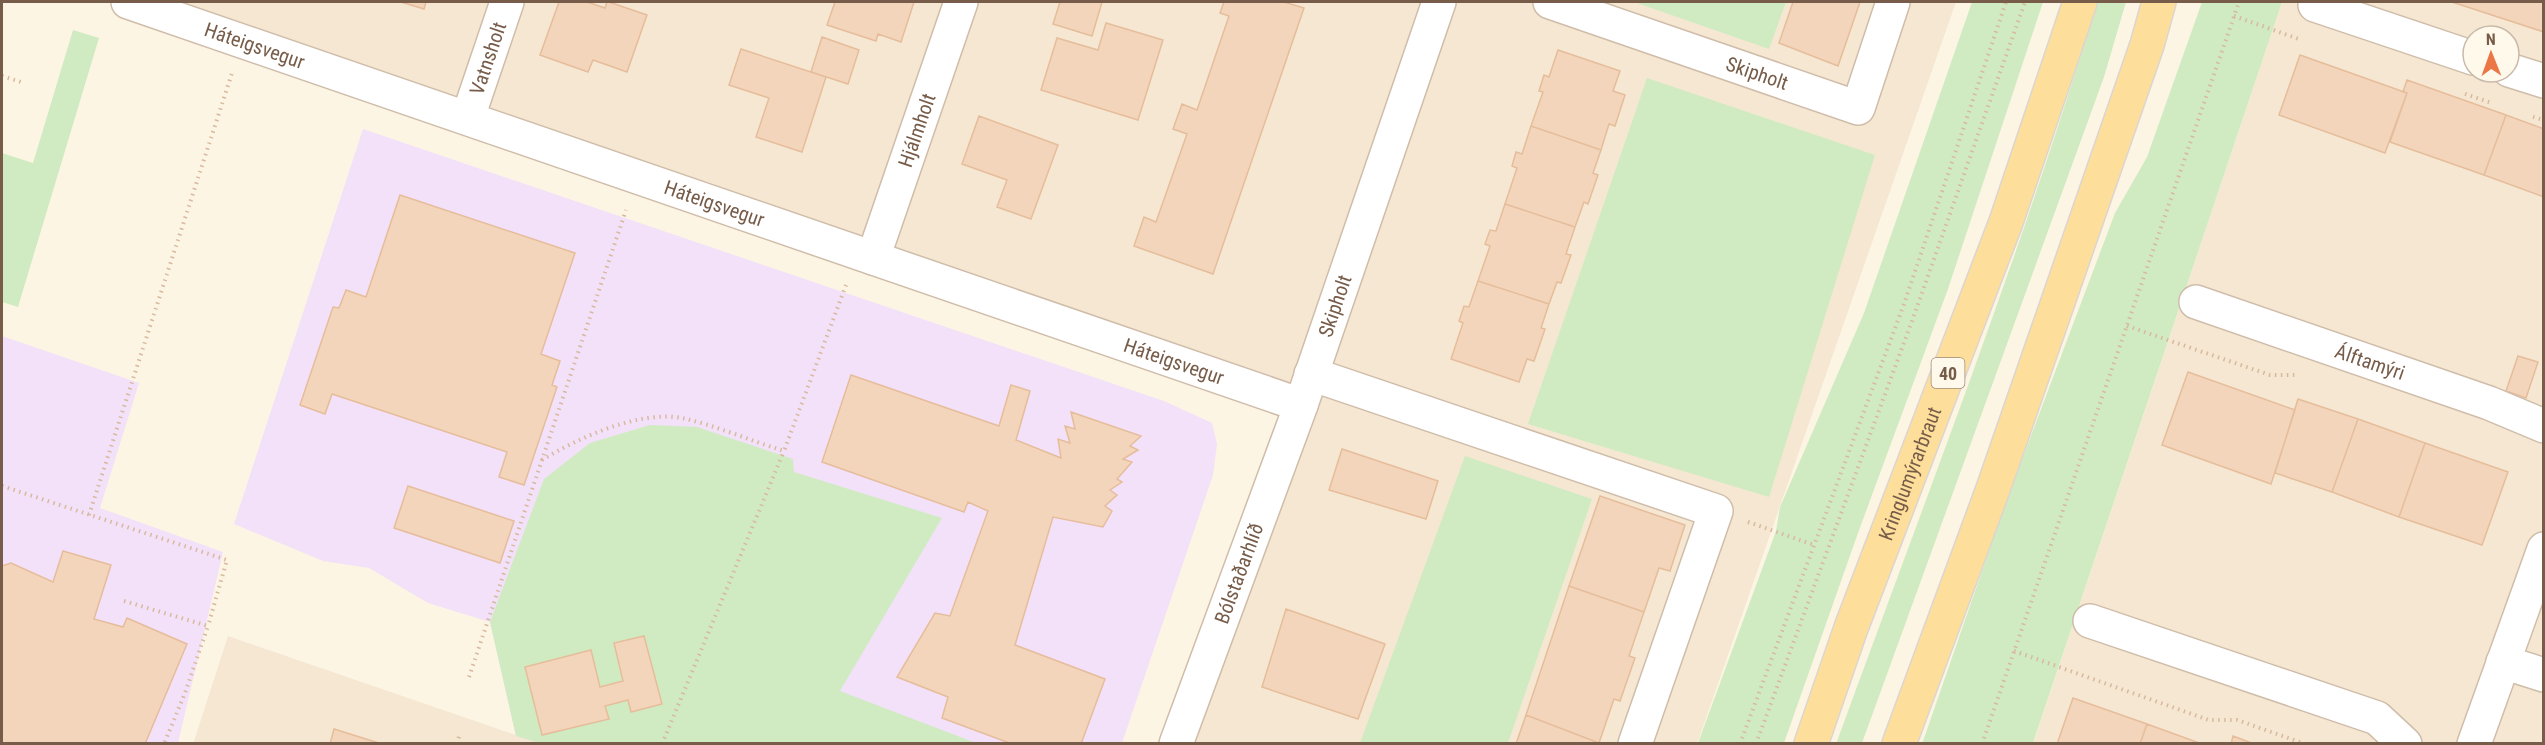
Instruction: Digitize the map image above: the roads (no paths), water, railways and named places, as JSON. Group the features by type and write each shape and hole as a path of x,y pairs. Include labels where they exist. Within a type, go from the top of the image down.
{"main road":[{"name":"Kringlumýrarbraut","path":"1812,744 1851,628 2006,222 2080,2"},
{"path":"1899,744 1993,489 2147,45 2159,2"},
{"path":"2147,45 2167,2"}],"street":[{"name":"Háteigsvegur","path":"128,2 1301,405"},
{"name":"Vatnsholt","path":"468,117 507,2"},
{"name":"Hjálmholt","path":"866,255 961,2"},
{"name":"Skipholt","path":"1301,405 1439,2"},
{"name":"Skipholt","path":"1550,2 1858,108 1893,2"},
{"path":"2315,5 2461,54"},
{"path":"2521,74 2544,81"},
{"name":"Álftamýri","path":"2196,302 2489,403 2544,426"},
{"path":"1311,374 1716,511 1635,744"},
{"name":"Bólstaðarhlíð","path":"1176,744 1301,405"},
{"path":"2474,744 2544,549"},
{"path":"2090,621 2377,718 2405,744"},
{"path":"2503,662 2544,675"}]}
